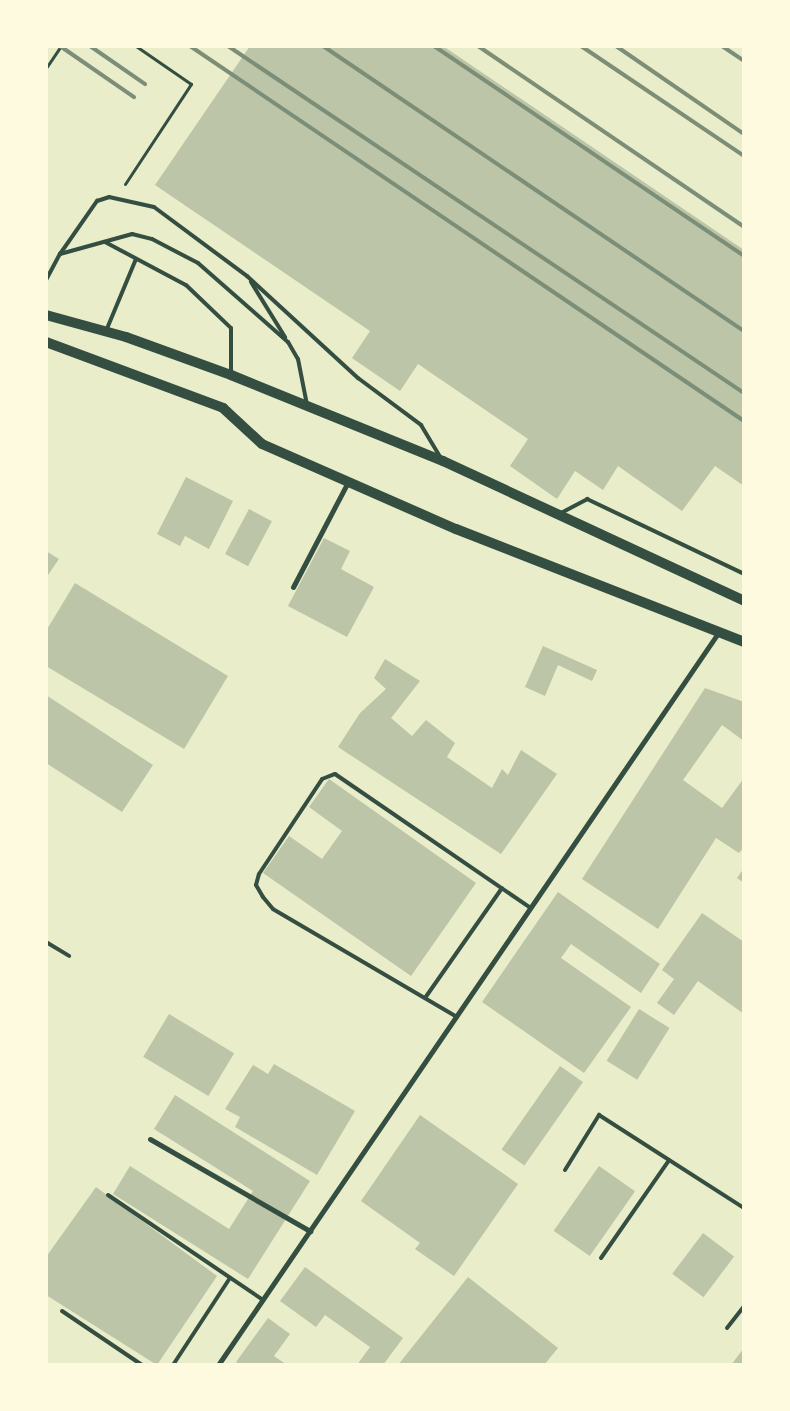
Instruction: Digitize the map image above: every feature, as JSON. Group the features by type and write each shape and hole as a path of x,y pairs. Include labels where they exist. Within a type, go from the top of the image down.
{"main road":[{"path":"46,315 106,332 231,375 308,409 443,461 744,601"},
{"path":"46,342 223,408 262,444 348,482 744,642"}],"street":[{"path":"293,587 348,482"},
{"path":"218,1365 719,632"},
{"path":"150,1139 310,1231"}],"lane":[{"path":"46,280 60,254 97,201 109,197 154,208 247,276 358,378 421,425 443,461"},
{"path":"60,254 132,234 181,253 231,289 288,342"},
{"path":"105,242 186,285 231,328 231,375"},
{"path":"106,332 136,259"},
{"path":"247,276 298,359 308,409"},
{"path":"559,515 586,499 744,574"},
{"path":"457,1017 273,909 256,885 322,779 335,774 531,908"},
{"path":"425,998 502,888"},
{"path":"46,942 69,956"},
{"path":"565,1170 598,1115 744,1208"},
{"path":"602,1258 669,1160"},
{"path":"108,1195 263,1300"},
{"path":"173,1365 230,1278"},
{"path":"727,1328 744,1306"},
{"path":"62,1311 142,1365"}],"path":[{"path":"46,68 61,46"},
{"path":"121,190 191,84 136,46"}],"building":[{"path":"250,46 443,46 744,250 744,486 715,466 682,511 618,466 603,490 575,471 557,499 510,466 528,439 418,364 400,391 352,358 370,331 155,185"},
{"path":"186,477 233,501 209,549 185,536 180,546 157,534"},
{"path":"249,509 272,521 248,566 225,554"},
{"path":"324,538 350,551 341,569 374,587 347,637 288,606"},
{"path":"46,551 59,559 46,578"},
{"path":"75,583 228,676 184,749 46,666 46,631"},
{"path":"543,646 597,670 592,681 558,665 545,696 525,687"},
{"path":"385,659 420,681 391,718 412,736 426,720 455,743 447,757 492,788 502,769 508,775 521,750 557,774 501,854 338,747 360,713 386,689 374,678"},
{"path":"705,688 744,702 744,741 722,725 683,780 722,808 744,778 744,847 739,853 716,838 658,929 582,879"},
{"path":"46,695 153,765 122,812 46,763"},
{"path":"329,779 476,883 411,976 263,873 289,836 322,859 342,831 309,807"},
{"path":"744,868 744,883 737,878"},
{"path":"558,892 660,964 641,993 571,944 561,958 631,1007 584,1073 482,1002"},
{"path":"702,913 744,942 744,1014 698,981 674,1015 657,1003 674,979 662,970"},
{"path":"639,1009 670,1028 637,1080 607,1061"},
{"path":"169,1014 234,1053 208,1096 143,1057"},
{"path":"274,1064 355,1111 317,1175 235,1127 240,1117 225,1109 253,1065 268,1074"},
{"path":"560,1066 583,1082 524,1166 501,1150"},
{"path":"175,1095 310,1181 248,1279 113,1194 130,1166 229,1229 253,1191 154,1129"},
{"path":"420,1115 518,1184 454,1276 415,1249 420,1243 361,1201"},
{"path":"599,1166 635,1191 590,1256 554,1231"},
{"path":"96,1187 217,1276 157,1365 46,1295 46,1257"},
{"path":"703,1233 734,1256 703,1297 672,1274"},
{"path":"305,1267 403,1338 383,1365 357,1365 370,1347 325,1315 316,1327 280,1301"},
{"path":"468,1277 558,1348 544,1365 398,1365"},
{"path":"268,1318 290,1334 274,1356 287,1365 240,1365 236,1362"},
{"path":"744,1348 744,1365 731,1365"}],"railway":[{"path":"60,46 134,97"},
{"path":"90,46 145,84"},
{"path":"190,46 744,421"},
{"path":"228,46 744,393"},
{"path":"323,46 744,331"},
{"path":"434,46 744,256"},
{"path":"478,46 744,227"},
{"path":"581,46 744,156"},
{"path":"616,46 744,134"},
{"path":"722,46 744,61"}]}
